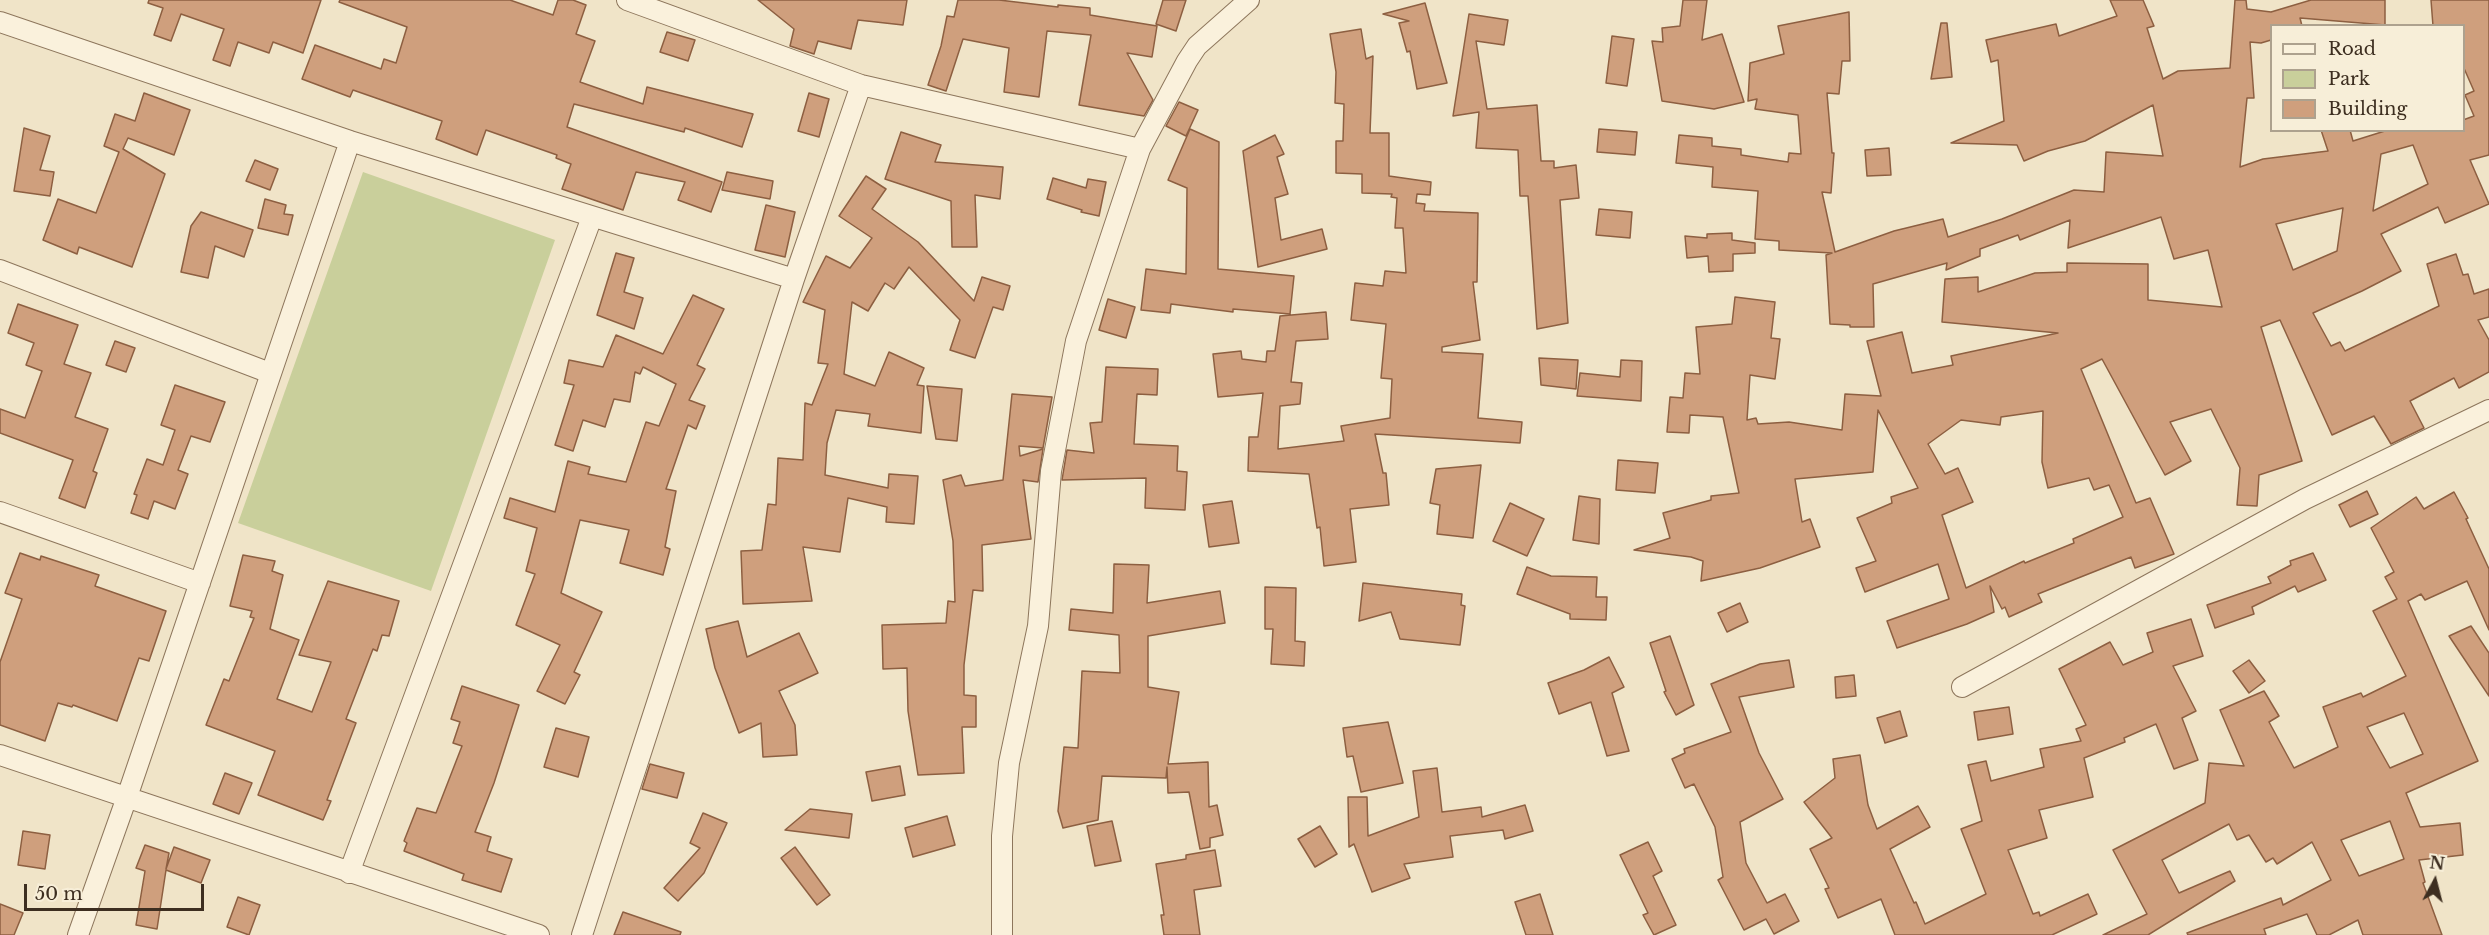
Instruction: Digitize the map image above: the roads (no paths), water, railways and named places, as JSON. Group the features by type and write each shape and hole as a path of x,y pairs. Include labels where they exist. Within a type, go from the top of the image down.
{"street":[{"path":"627,0 861,85 1140,149"},
{"path":"1002,935 1002,836 1009,764 1038,626 1051,471 1076,341 1140,149 1192,53 1249,0"},
{"path":"0,22 350,141 794,279"},
{"path":"582,935 794,279 861,85"},
{"path":"78,935 350,141"},
{"path":"349,873 592,217"},
{"path":"0,270 270,373"},
{"path":"1962,687 2306,499 2489,410"},
{"path":"0,512 200,583"},
{"path":"0,755 539,935"}]}
